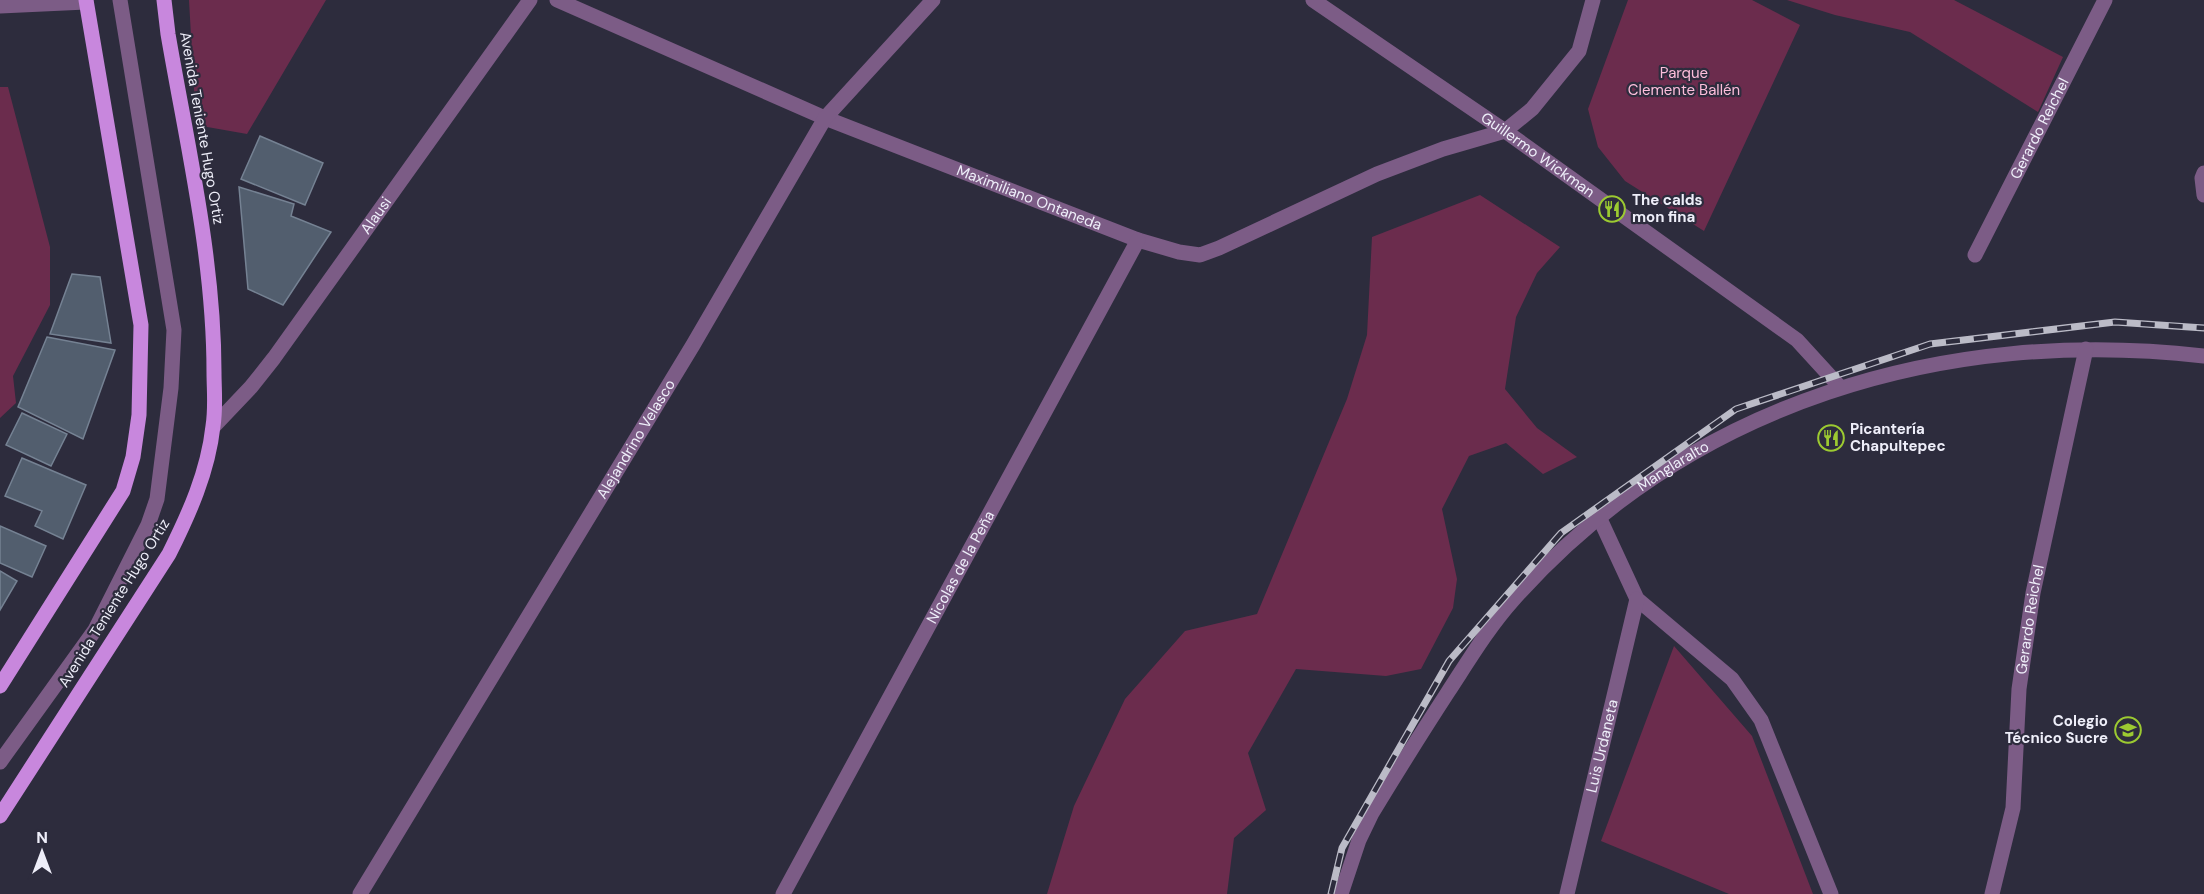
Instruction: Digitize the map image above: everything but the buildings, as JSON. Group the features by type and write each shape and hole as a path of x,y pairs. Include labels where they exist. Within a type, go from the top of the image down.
{"main road":[{"name":"Avenida Teniente Hugo Ortiz","path":"0,816 169,554 189,515 204,473 214,426 214,348 209,273 164,0"},
{"path":"0,686 123,491 133,457 139,415 141,325 86,1"}],"street":[{"path":"0,762 95,630 148,525 157,498 171,388 174,330 120,0"},
{"name":"Alausi","path":"214,426 251,387 274,358 530,0"},
{"name":"Maximiliano Ontaneda","path":"557,0 825,118 1138,240 1179,252 1200,255 1377,174 1443,149 1505,131"},
{"name":"Alejandrino Velasco","path":"360,894 693,345 825,118 933,0"},
{"name":"Guillermo Wickman","path":"1312,0 1505,131 1797,340 1840,387"},
{"path":"1505,131 1532,109 1579,51 1593,0"},
{"name":"Gerardo Reichel","path":"1975,255 2105,0"},
{"path":"0,6 86,1"},
{"path":"2204,173 2202,178 2204,195"},
{"name":"Nicolas de la Peña","path":"783,894 1138,240"},
{"name":"Gerardo Reichel","path":"1992,894 2013,808 2019,689 2033,593 2086,349"},
{"name":"Manglaralto","path":"1341,894 1359,840 1372,813 1488,631 1540,572 1599,517 1669,467 1741,427 1840,387 1913,368 2038,351 2086,349 2152,351 2204,356"},
{"path":"1599,517 1637,599 1732,679 1749,701 1765,730 1831,894"},
{"name":"Luis Urdaneta","path":"1567,894 1637,599"}],"green space":[{"path":"189,0 326,0 247,134 196,125"},
{"name":"Parque Clemente Ballén","path":"1628,0 1752,0 1800,25 1704,231 1625,181 1598,147 1588,109"},
{"path":"1787,0 1954,0 2063,57 2038,112 1910,32 1835,15"},
{"path":"0,87 8,87 50,247 50,305 13,376 16,403 0,418"},
{"path":"1480,195 1560,247 1537,273 1516,317 1505,389 1537,428 1577,457 1543,474 1506,443 1469,456 1442,509 1457,579 1453,608 1421,669 1386,676 1296,669 1248,753 1266,810 1234,838 1227,894 1047,894 1074,806 1125,699 1185,631 1257,614 1347,399 1367,335 1372,237"},
{"path":"1674,646 1752,736 1813,894 1729,894 1601,841"}],"railway":[{"path":"1331,894 1342,848 1449,661 1561,533 1736,409 1930,344 2115,322 2204,328"}],"place":[{"name":"The calds mon fina","path":"1612,209"},
{"name":"Picantería Chapultepec","path":"1831,438"},
{"name":"Colegio Técnico Sucre","path":"2128,730"}]}
